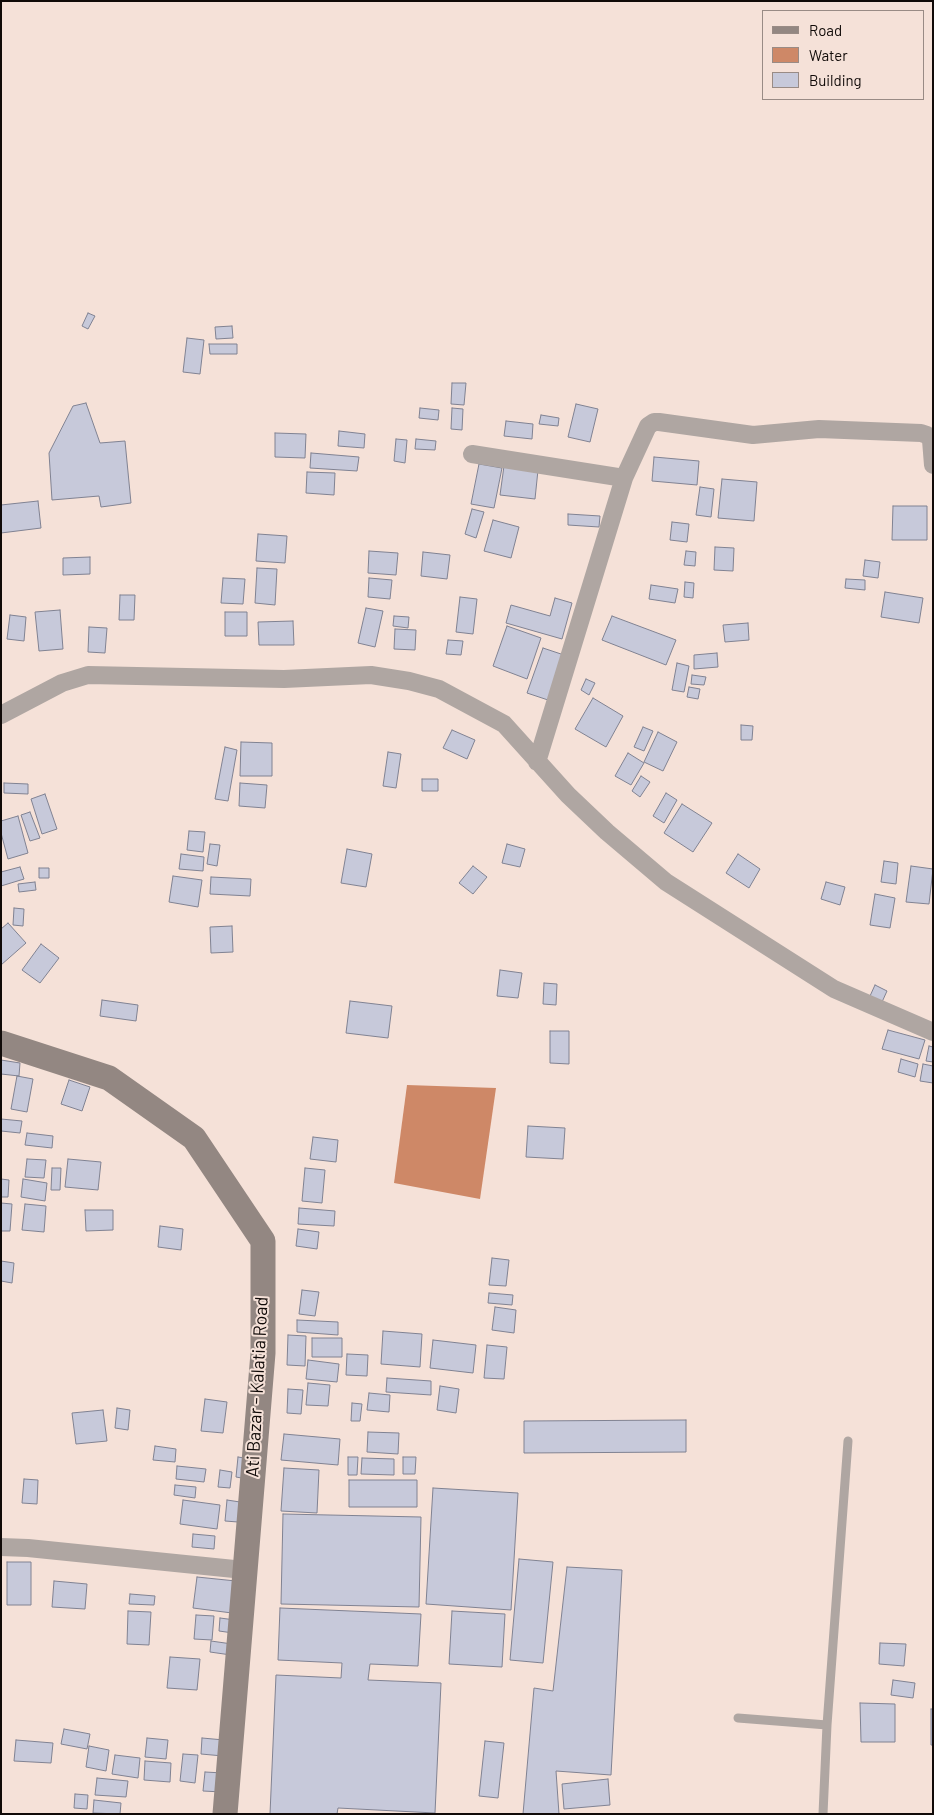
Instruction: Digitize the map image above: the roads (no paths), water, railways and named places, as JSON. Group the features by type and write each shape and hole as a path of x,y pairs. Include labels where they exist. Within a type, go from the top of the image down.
{"main road":[{"name":"Ati Bazar - Kalatia Road","path":"1,1043 109,1078 194,1138 263,1242 263,1354 225,1814"}],"street":[{"path":"537,762 624,478 648,426 654,422 659,422 753,435 819,429 921,433 927,435 931,440 933,464"},
{"path":"472,454 624,478"},
{"path":"1,715 62,683 88,675 284,679 371,675 409,680 439,689 504,724 568,795 607,832 666,882 834,989 933,1032"},
{"path":"1,1547 28,1548 244,1570"}],"lane":[{"path":"823,1814 827,1725 848,1441"},
{"path":"738,1718 827,1725"}],"water":[{"path":"407,1085 496,1088 480,1199 394,1183"}]}
